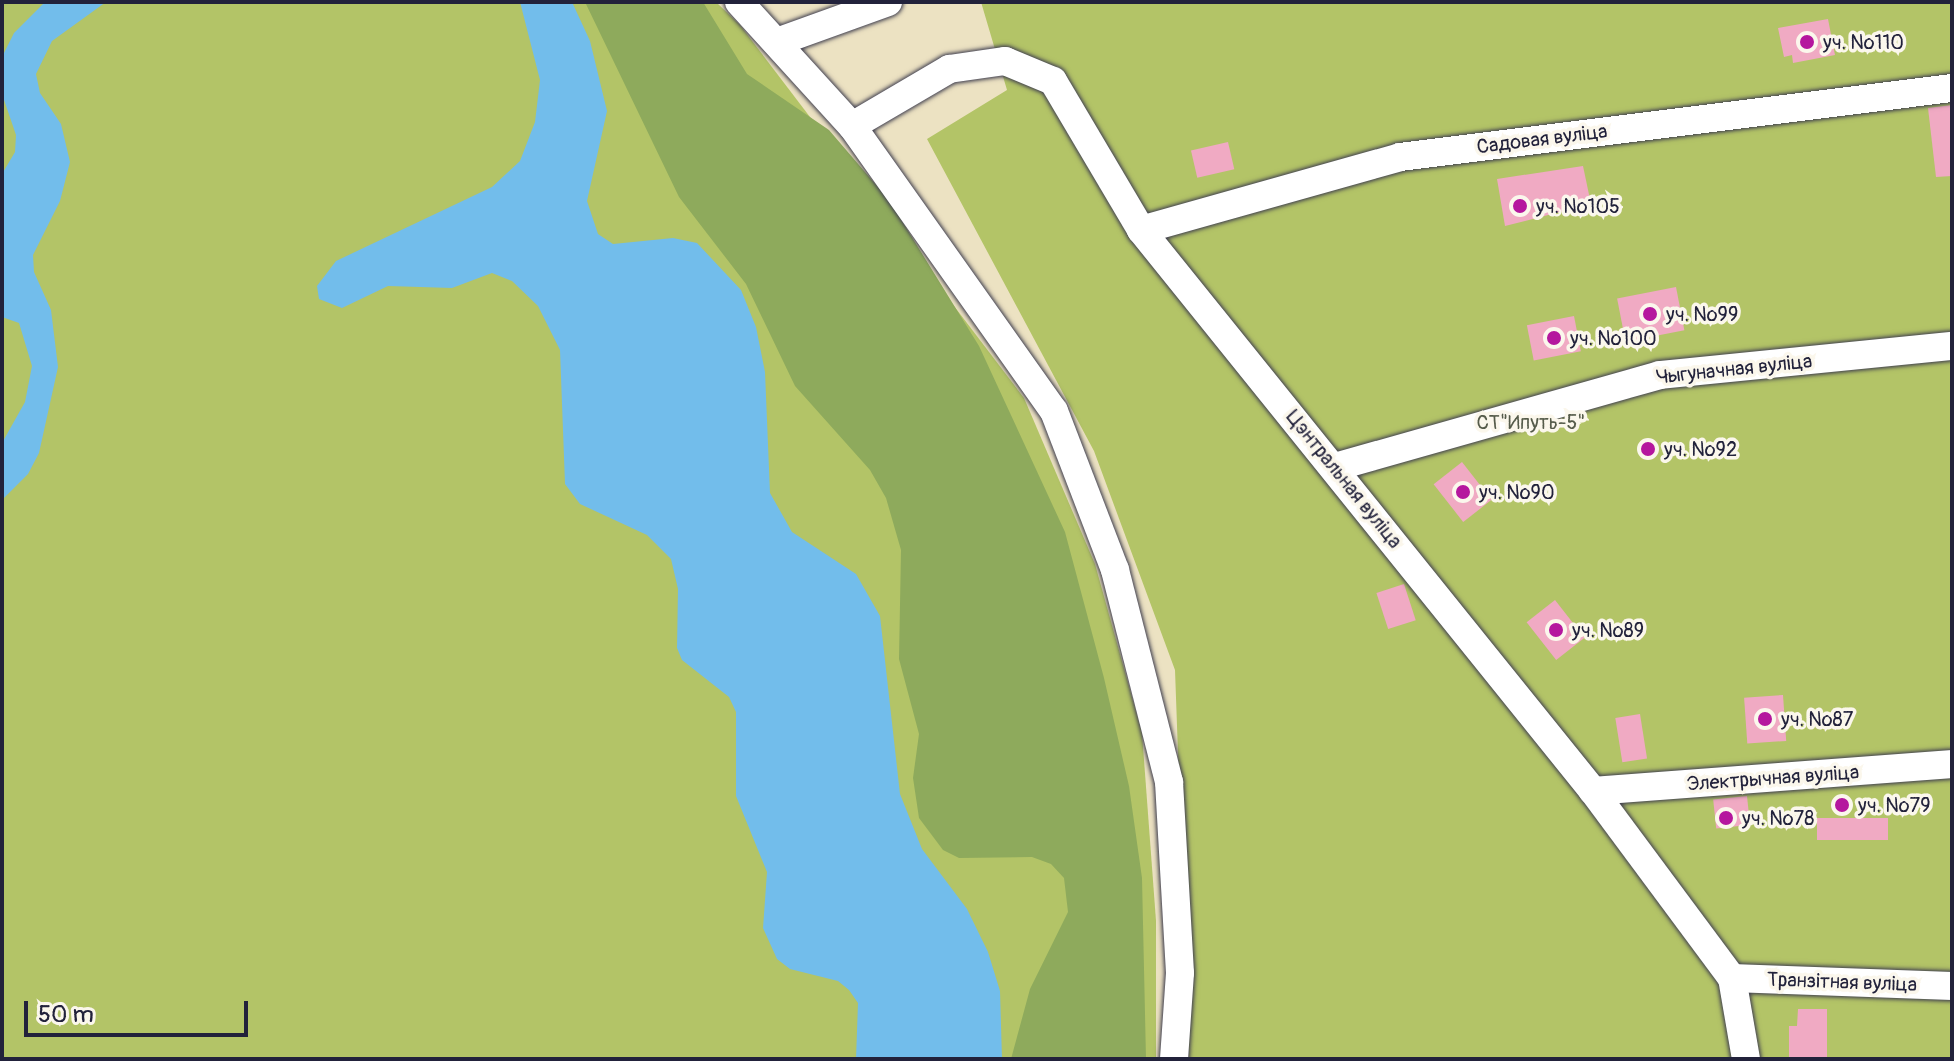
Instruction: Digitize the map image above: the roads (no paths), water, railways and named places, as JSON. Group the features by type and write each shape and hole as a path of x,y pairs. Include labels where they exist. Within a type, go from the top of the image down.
{"street":[{"path":"739,2 852,126 1054,411 1115,570 1169,782 1180,973 1174,1059"},
{"path":"777,42 888,2"},
{"name":"Цэнтральная вуліца","path":"852,126 949,69 1005,61 1053,81 1141,230 1593,791 1732,978 1746,1059"},
{"name":"Садовая вуліца","path":"1141,230 1400,157 1952,88"},
{"name":"Чыгуначная вуліца","path":"1335,467 1660,375 1952,346"},
{"name":"Электрычная вуліца","path":"1593,791 1952,764"},
{"name":"Транзітная вуліца","path":"1732,978 1952,986"}],"water":[{"path":"45,2 106,2 52,41 36,74 40,93 61,124 70,162 60,201 33,255 34,272 51,310 58,367 39,453 28,474 2,500 2,443 25,402 32,366 19,323 2,317 2,174 15,152 16,135 2,94 2,57 14,33"},
{"path":"520,2 572,2 590,41 607,111 587,201 598,234 613,244 673,238 697,243 741,290 756,327 765,372 770,493 792,532 856,574 880,616 900,794 922,849 967,909 988,952 1000,991 1002,1059 856,1059 858,1003 849,990 838,981 790,969 777,959 763,928 767,872 736,796 736,712 729,697 682,660 677,648 678,589 671,559 647,535 580,504 565,484 560,350 538,306 512,281 492,273 452,288 388,286 342,308 319,299 317,286 336,261 492,187 520,161 535,122 540,80"}],"place":[{"name":"уч. №110","path":"1807,42"},
{"name":"уч. №105","path":"1520,206"},
{"name":"уч. №99","path":"1650,314"},
{"name":"уч. №100","path":"1554,338"},
{"name":"уч. №92","path":"1648,449"},
{"name":"уч. №90","path":"1463,492"},
{"name":"уч. №89","path":"1556,630"},
{"name":"уч. №87","path":"1765,719"},
{"name":"уч. №79","path":"1842,805"},
{"name":"уч. №78","path":"1726,818"}],"park label":[{"name":"СТ\"Ипуть-5\"","path":"1531,422"}]}
